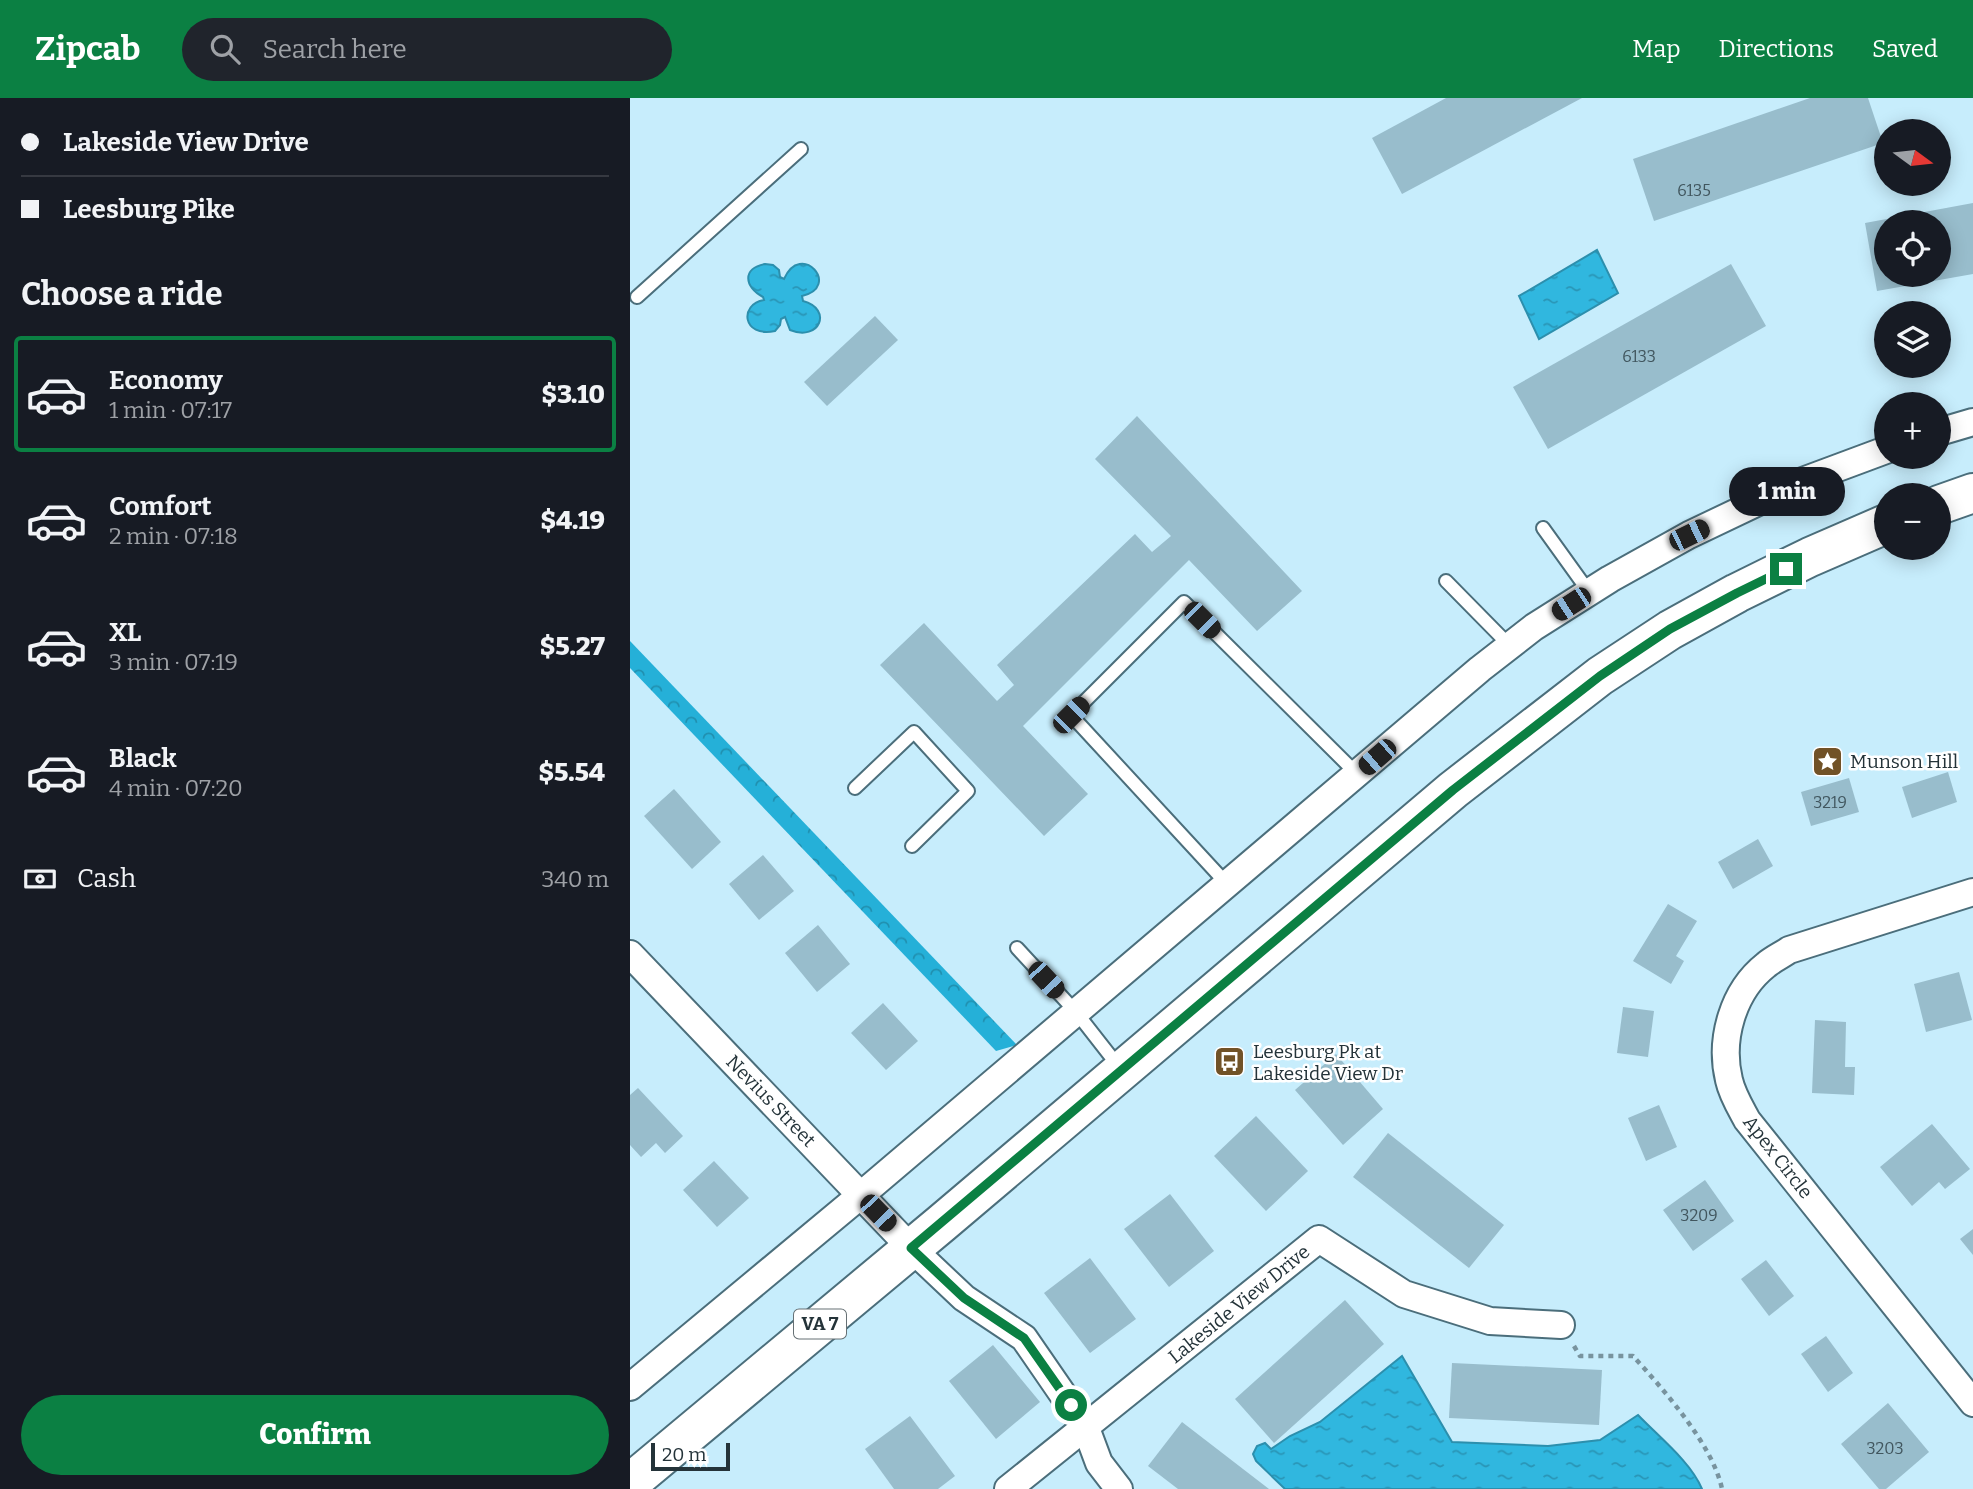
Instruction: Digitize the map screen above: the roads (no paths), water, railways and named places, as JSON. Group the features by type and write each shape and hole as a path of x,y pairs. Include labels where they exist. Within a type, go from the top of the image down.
{"main road":[{"path":"1951,501 1973,493"},
{"name":"VA 7","path":"630,1483 1443,798 1600,676 1670,629 1737,593 1874,529"}],"street":[{"path":"1951,428 1973,422"},
{"path":"630,1387 861,1195 1480,669 1534,627 1689,535 1800,482 1874,454"},
{"name":"Apex Circle","path":"1973,892 1790,950 1765,965 1745,988 1733,1010 1726,1050 1728,1078 1734,1097 1747,1120 1973,1403"},
{"name":"Nevius Street","path":"630,954 911,1248"},
{"name":"Lakeside View Drive","path":"1009,1489 1319,1239 1404,1294 1490,1321 1561,1325"},
{"path":"911,1248 964,1298 1024,1338 1086,1428 1099,1463 1119,1489"}],"lane":[{"path":"637,297 801,149"},
{"path":"1543,528 1589,592"},
{"path":"1446,581 1510,646"},
{"path":"1227,884 1071,715 1184,602 1357,774"},
{"path":"855,788 914,732 968,791 912,846"},
{"path":"1017,948 1076,1012 1122,1070"}],"water":[{"path":"1597,250 1618,293 1539,339 1519,296"},
{"path":"765,264 773,265 784,279 791,268 800,264 808,265 814,270 818,276 818,284 813,291 802,296 803,301 818,311 819,323 815,328 800,333 790,330 785,317 775,331 764,332 750,325 748,313 756,303 764,300 752,288 748,278 752,269"},
{"path":"1402,1356 1452,1442 1548,1446 1600,1440 1638,1415 1682,1459 1702,1489 1285,1489 1256,1461 1253,1454 1257,1446 1265,1443 1271,1449 1290,1436 1320,1422"}],"place":[{"name":"Munson Hill","path":"1827,761"},
{"name":"Leesburg Pk at Lakeside View Dr","path":"1230,1062"}]}
